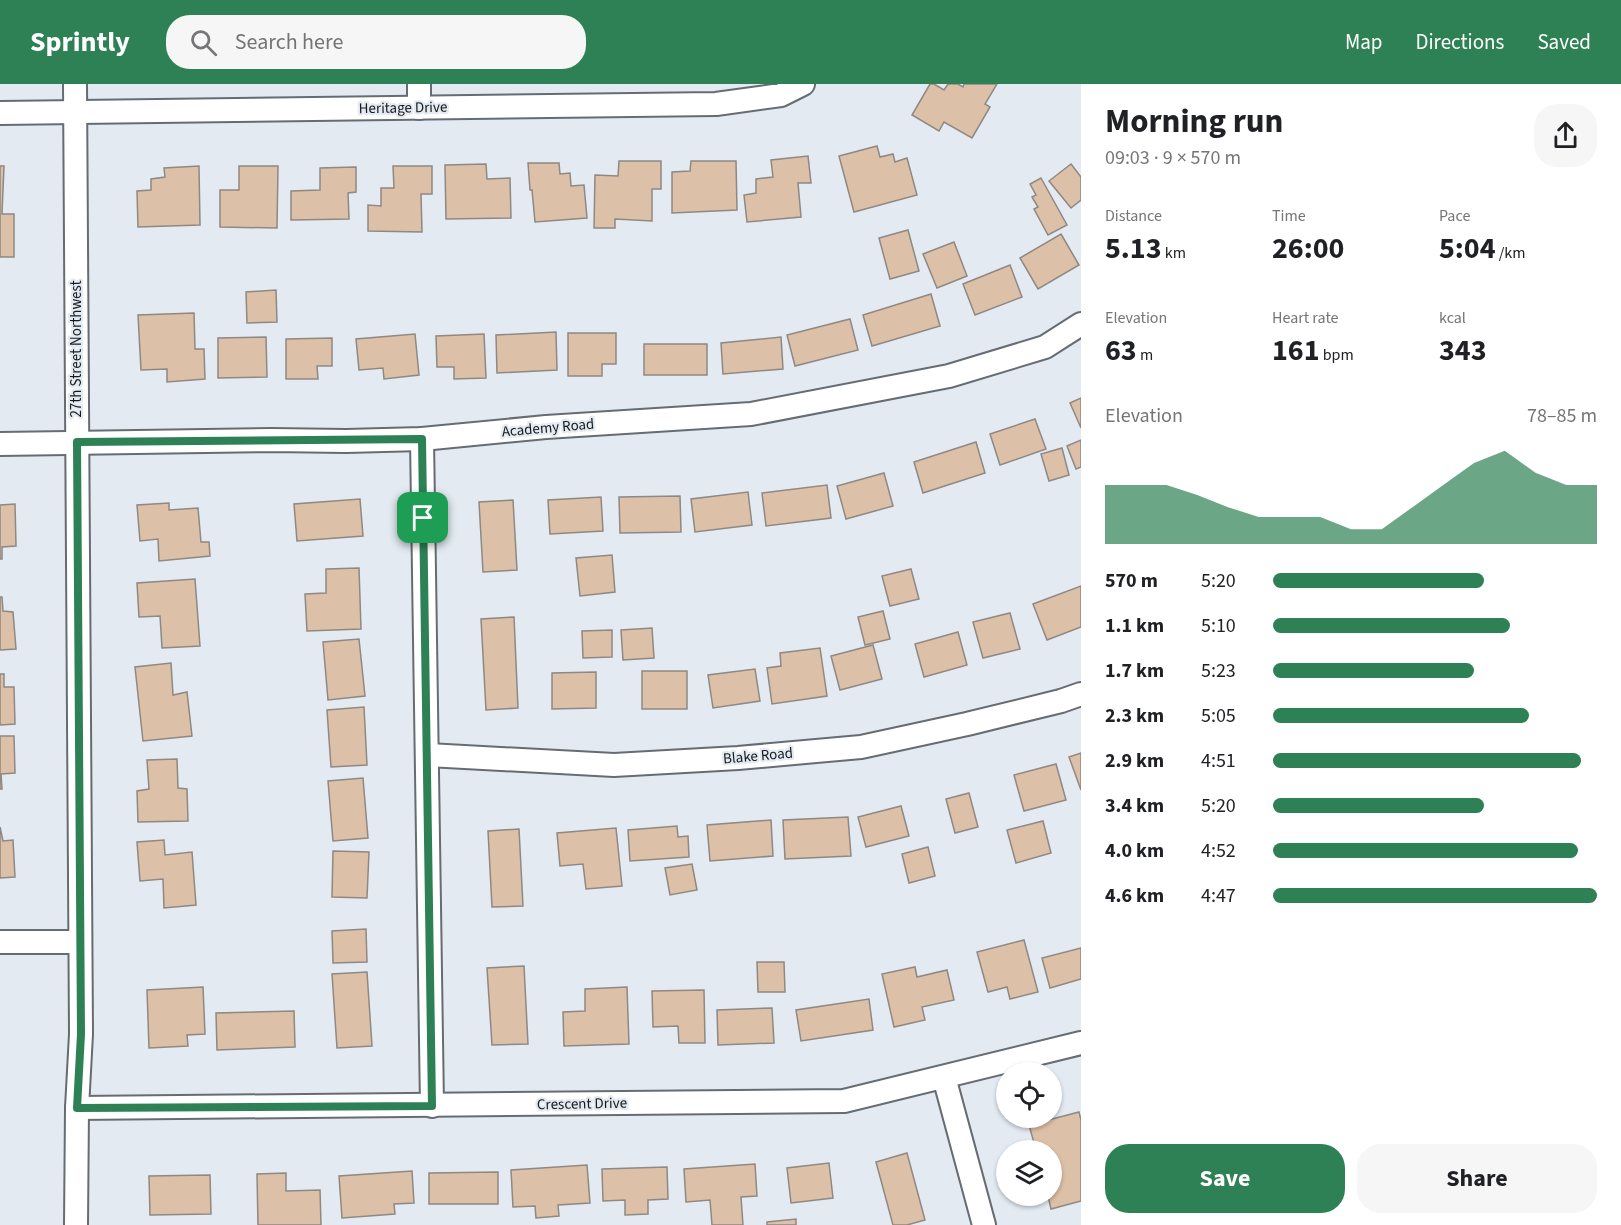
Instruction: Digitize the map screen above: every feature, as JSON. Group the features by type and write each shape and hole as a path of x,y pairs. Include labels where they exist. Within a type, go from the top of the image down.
{"street":[{"name":"27th Street Northwest","path":"75,84 81,1034 77,1108 76,1225"},
{"path":"419,84 419,108"},
{"name":"Heritage Drive","path":"0,113 716,104 781,95 803,84"},
{"name":"Academy Road","path":"0,444 422,439 546,427 751,414 949,376 1045,347 1081,324"},
{"path":"422,439 432,1106"},
{"name":"Blake Road","path":"428,756 614,765 738,758 861,747 968,724 1081,694"},
{"path":"0,942 80,942"},
{"name":"Crescent Drive","path":"77,1108 844,1101 1081,1043"},
{"path":"944,1077 984,1225"}],"building":[{"path":"930,84 944,90 948,84 958,84 963,87 964,84 997,84 985,104 990,107 972,138 944,122 939,131 912,115"},
{"path":"877,146 880,157 893,154 895,162 907,158 917,195 854,212 839,156"},
{"path":"808,156 811,183 798,183 801,217 747,222 744,195 756,193 756,179 773,177 771,160"},
{"path":"619,161 661,161 661,189 652,189 652,221 615,219 615,228 594,228 595,175 618,176"},
{"path":"691,161 736,161 737,210 672,213 672,172 690,171"},
{"path":"528,163 559,163 560,174 570,173 571,186 584,185 587,218 535,222"},
{"path":"486,164 487,179 510,178 511,218 446,219 445,165"},
{"path":"1071,164 1081,177 1081,200 1071,208 1049,181"},
{"path":"0,166 4,166 2,214 14,214 14,257 0,257"},
{"path":"199,166 200,225 138,227 137,191 151,190 151,179 165,177 164,168"},
{"path":"239,166 278,166 277,228 220,227 220,190 239,190"},
{"path":"393,166 432,166 432,194 421,194 422,232 368,231 368,205 381,206 381,188 394,188"},
{"path":"356,167 356,192 348,193 349,219 291,220 291,191 320,190 320,168"},
{"path":"1041,178 1067,225 1048,235 1034,209 1038,207 1032,197 1036,195 1030,184"},
{"path":"908,230 919,271 890,279 879,238"},
{"path":"1061,234 1079,265 1038,289 1020,258"},
{"path":"954,242 967,276 937,288 923,254"},
{"path":"1010,265 1022,297 975,315 963,284"},
{"path":"276,290 277,322 247,323 246,292"},
{"path":"931,294 940,326 872,346 863,315"},
{"path":"194,313 195,349 204,349 205,379 167,382 167,369 141,370 138,315"},
{"path":"850,319 858,350 795,366 787,335"},
{"path":"556,332 557,370 497,373 496,335"},
{"path":"568,333 616,333 616,364 602,364 602,376 568,376"},
{"path":"415,334 419,375 384,379 383,368 359,370 356,339"},
{"path":"484,334 486,378 454,379 454,367 437,367 436,336"},
{"path":"266,337 267,377 218,378 218,338"},
{"path":"781,337 783,369 723,374 721,343"},
{"path":"332,338 332,366 317,366 318,379 286,379 286,339"},
{"path":"644,344 707,344 707,375 644,375"},
{"path":"1081,398 1081,428 1070,403"},
{"path":"1035,419 1046,449 1000,465 990,434"},
{"path":"1081,440 1081,467 1076,469 1067,446"},
{"path":"976,442 985,473 923,493 914,462"},
{"path":"1062,448 1069,475 1049,481 1041,454"},
{"path":"884,473 893,506 846,519 837,486"},
{"path":"827,485 831,518 766,526 762,493"},
{"path":"748,492 752,525 695,532 691,499"},
{"path":"680,496 681,532 620,533 619,497"},
{"path":"601,497 603,531 550,534 548,500"},
{"path":"360,499 363,536 297,541 294,504"},
{"path":"513,500 517,570 483,572 479,502"},
{"path":"169,503 169,510 198,508 201,542 209,542 210,556 159,561 158,539 140,541 137,505"},
{"path":"15,504 16,546 2,547 2,559 0,559 0,505"},
{"path":"612,555 615,592 580,596 576,558"},
{"path":"359,568 361,629 307,631 305,594 326,593 326,569"},
{"path":"911,569 919,599 890,606 882,576"},
{"path":"195,579 200,646 162,648 160,616 139,617 137,583"},
{"path":"1081,586 1081,627 1047,640 1033,604"},
{"path":"0,597 2,597 3,611 13,612 16,649 0,650"},
{"path":"883,611 890,639 865,645 858,617"},
{"path":"1010,613 1020,649 983,658 973,622"},
{"path":"514,617 518,708 486,710 481,619"},
{"path":"652,628 654,658 623,660 621,630"},
{"path":"612,630 612,657 583,658 582,631"},
{"path":"958,632 967,665 924,677 915,644"},
{"path":"359,639 365,696 328,700 323,642"},
{"path":"873,645 882,679 840,690 831,656"},
{"path":"820,648 827,696 772,704 767,668 781,666 780,653"},
{"path":"171,663 173,695 187,692 192,736 143,741 135,667"},
{"path":"755,669 760,701 713,708 708,675"},
{"path":"642,671 687,671 687,709 642,709"},
{"path":"596,672 596,708 552,709 552,673"},
{"path":"0,674 4,674 4,687 14,687 15,724 0,725"},
{"path":"364,707 367,765 331,767 327,710"},
{"path":"0,736 14,736 15,773 1,774 2,789 0,789"},
{"path":"1081,753 1081,790 1069,757"},
{"path":"177,759 178,788 187,789 188,821 138,822 137,791 149,789 147,760"},
{"path":"1056,764 1066,800 1024,811 1014,775"},
{"path":"363,778 368,838 333,841 328,781"},
{"path":"969,793 978,827 955,833 946,799"},
{"path":"901,806 909,836 866,847 858,817"},
{"path":"848,817 851,856 785,859 783,820"},
{"path":"771,820 773,856 710,861 707,825"},
{"path":"1043,821 1051,853 1016,863 1007,830"},
{"path":"677,826 678,837 688,836 689,857 630,861 628,830"},
{"path":"0,827 3,841 13,840 15,877 0,878"},
{"path":"616,828 622,886 586,889 583,864 560,866 557,833"},
{"path":"519,829 523,906 492,907 488,831"},
{"path":"164,840 165,855 192,852 196,905 164,908 163,879 140,881 137,842"},
{"path":"928,847 935,876 909,883 902,854"},
{"path":"333,851 369,852 367,898 332,897"},
{"path":"692,864 697,890 670,895 665,868"},
{"path":"366,929 367,962 333,963 332,931"},
{"path":"1024,940 1038,992 1010,999 1007,987 988,992 977,952"},
{"path":"1081,948 1081,979 1050,988 1042,958"},
{"path":"757,962 784,962 785,992 758,992"},
{"path":"524,966 528,1044 492,1045 487,968"},
{"path":"915,967 917,977 947,970 954,1000 922,1007 925,1020 894,1027 882,974"},
{"path":"367,972 372,1046 337,1048 332,974"},
{"path":"203,987 205,1034 187,1035 188,1046 149,1048 147,990"},
{"path":"627,987 629,1044 564,1046 563,1012 585,1011 585,989"},
{"path":"704,990 705,1043 679,1043 678,1026 653,1027 652,991"},
{"path":"869,999 873,1030 801,1041 796,1010"},
{"path":"772,1008 774,1043 718,1045 717,1010"},
{"path":"294,1011 295,1047 217,1050 216,1013"},
{"path":"1079,1112 1081,1120 1081,1201 1051,1209 1050,1206 1062,1206 1062,1140 1033,1140 1030,1128 1062,1128 1062,1116"},
{"path":"907,1153 925,1220 907,1225 893,1225 876,1162"},
{"path":"829,1163 833,1198 791,1203 787,1168"},
{"path":"755,1164 757,1196 741,1197 743,1225 712,1225 710,1200 686,1202 684,1169"},
{"path":"587,1165 590,1203 558,1205 559,1216 536,1218 535,1206 513,1207 511,1170"},
{"path":"667,1167 668,1199 648,1200 648,1214 625,1215 625,1200 603,1201 602,1169"},
{"path":"412,1171 414,1203 394,1204 395,1214 342,1218 339,1176"},
{"path":"498,1172 498,1204 429,1204 429,1173"},
{"path":"286,1173 286,1191 320,1190 321,1225 258,1225 257,1174"},
{"path":"210,1175 211,1214 150,1215 149,1176"},
{"path":"796,1219 796,1225 767,1225 767,1222"}],"route":[{"path":"422,439 423,518 432,1106 77,1108 81,1034 77,442 422,439"}]}
